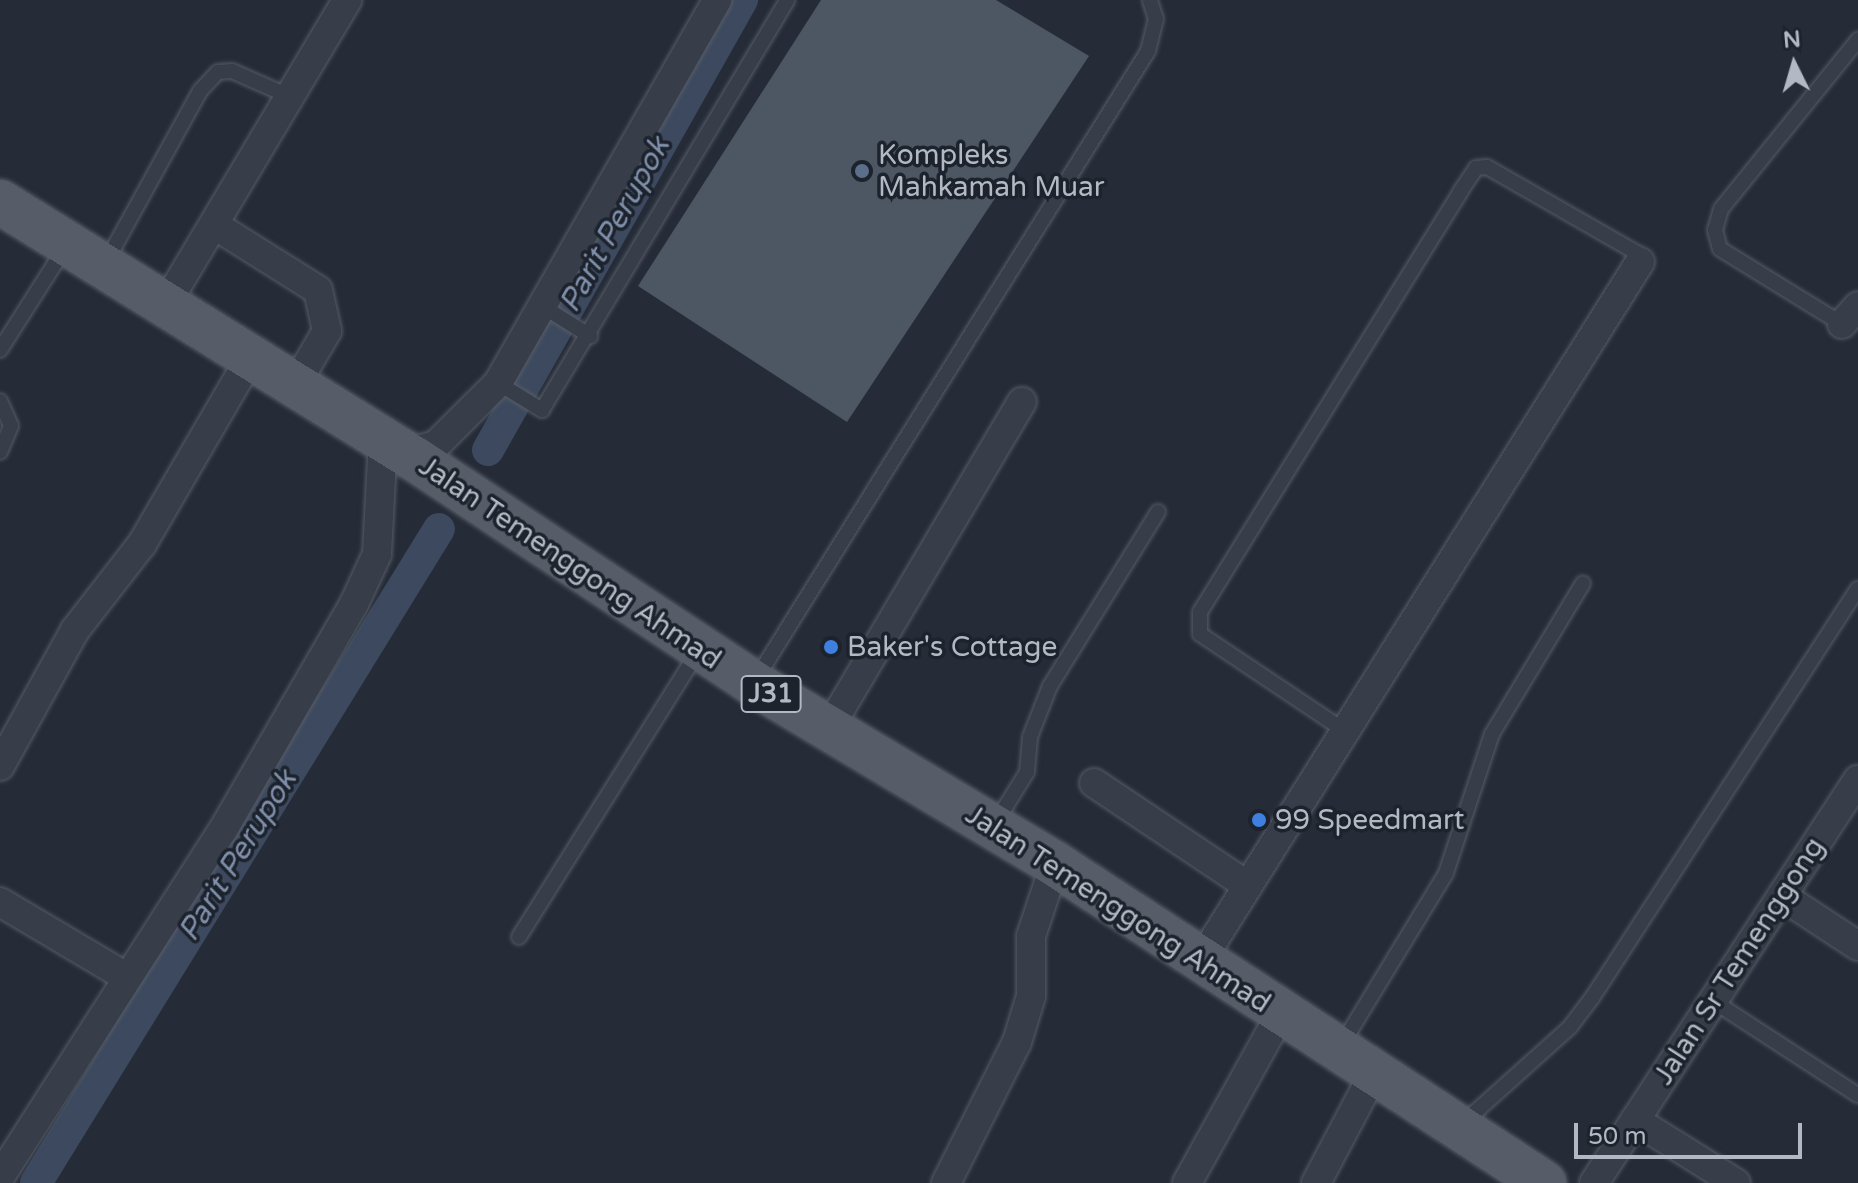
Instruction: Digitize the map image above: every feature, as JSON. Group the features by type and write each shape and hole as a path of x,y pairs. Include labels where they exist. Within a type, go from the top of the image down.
{"main road":[{"name":"Jalan Temenggong Ahmad","path":"0,202 248,362 394,447 753,683 1055,864 1280,1015 1357,1083 1459,1127 1544,1183"}],"street":[{"path":"163,309 216,226 347,0"},
{"path":"0,1177 123,975 223,830 354,604 377,554 394,447 436,445 498,383 717,0"},
{"path":"216,226 318,290 327,331 293,389"},
{"path":"1200,962 1640,262"},
{"path":"0,766 75,630 142,544 248,362"},
{"path":"829,728 1022,402"},
{"name":"Jalan Sr Temenggong","path":"1594,1183 1858,780"},
{"path":"1094,783 1248,886"},
{"path":"946,1183 1017,1042 1031,996 1034,926 1055,864"},
{"path":"1782,896 1858,946"},
{"path":"0,902 123,975"},
{"path":"1187,1183 1280,1015"},
{"path":"1316,1183 1357,1083"},
{"path":"1635,1120 1736,1183"}],"lane":[{"path":"498,383 542,410 590,336 787,0"},
{"path":"753,683 1148,51 1156,19 1150,0"},
{"path":"1850,315 1720,249 1715,230 1721,209 1858,40"},
{"path":"102,270 200,91 218,72 232,71 291,97"},
{"path":"1345,731 1200,634 1200,612 1460,192 1476,168 1487,167 1637,253 1640,262"},
{"path":"0,350 67,246"},
{"path":"542,306 590,336"},
{"path":"0,401 11,426 0,452"},
{"path":"993,826 1027,772 1030,737 1050,686 1158,512"},
{"path":"1357,1083 1446,873 1492,734 1583,583"},
{"path":"1459,1127 1570,1027 1592,998 1858,589"},
{"path":"519,937 700,649"},
{"path":"1713,1001 1858,1095"}],"building":[{"name":"Kompleks Mahkamah Muar","path":"821,0 996,0 1089,56 847,422 638,286"}],"waterway":[{"name":"Parit Perupok","path":"488,450 742,0"},
{"name":"Parit Perupok","path":"36,1183 439,529"}],"place":[{"name":"Kompleks Mahkamah Muar","path":"862,171"},
{"name":"Baker's Cottage","path":"831,647"},
{"name":"99 Speedmart","path":"1259,820"}]}
